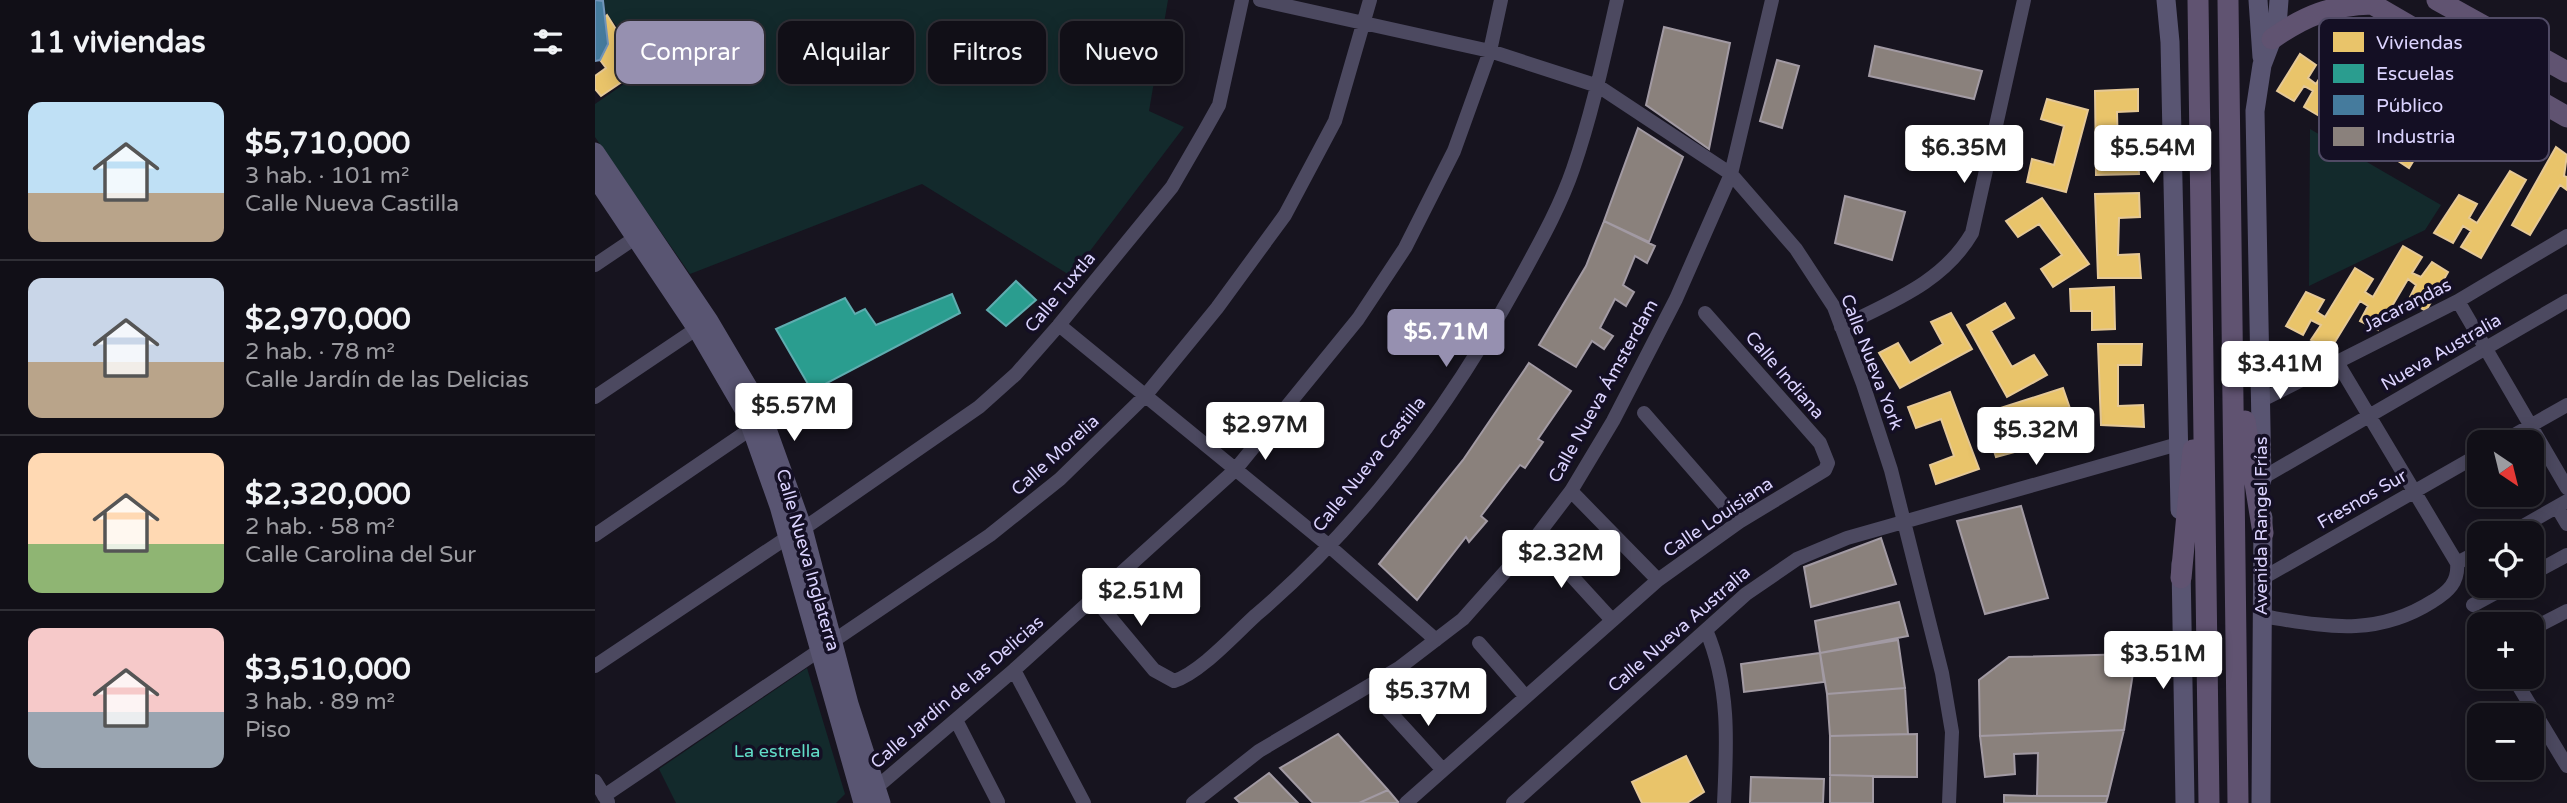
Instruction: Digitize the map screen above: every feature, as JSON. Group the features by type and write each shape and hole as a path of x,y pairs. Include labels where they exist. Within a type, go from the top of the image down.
{"main road":[{"path":"2166,0 2171,42 2185,803"},
{"path":"2199,0 2209,803"},
{"path":"2228,0 2238,803"},
{"path":"2258,0 2262,65"},
{"name":"Avenida Rangel Frías","path":"2261,803 2263,533 2255,111 2262,65 2272,39 2279,0"},
{"path":"2437,0 2470,18"},
{"path":"2272,39 2292,24 2343,5 2368,2 2396,18"},
{"path":"2549,62 2567,72"},
{"path":"2549,107 2567,117"},
{"name":"Calle Nueva Inglaterra","path":"595,152 703,325 752,428 796,533"},
{"name":"Calle Nueva Inglaterra","path":"595,177 635,237 703,325 758,404 868,800"},
{"path":"2181,578 2204,336"},
{"path":"2234,351 2263,533"}],"street":[{"name":"Calle Tuxtla","path":"595,666 796,533 979,407 1016,374 1172,187 1219,105 1242,0"},
{"name":"Calle Nueva York","path":"1260,0 1490,51 1598,86 1731,174 1796,248 1834,307 1891,470 1942,674 1952,732 1949,803"},
{"name":"Calle Morelia","path":"607,799 826,644 934,574 1027,508 1145,396 1217,308 1285,215 1335,121 1365,25 1370,0"},
{"name":"Calle Jardín de las Delicias","path":"868,800 1235,470 1358,319 1405,248 1454,151 1490,51 1501,0"},
{"name":"Calle Nueva Castilla","path":"1094,598 1154,670 1174,681 1195,668 1302,576 1404,455 1486,342 1537,250 1573,171 1598,86 1617,0"},
{"name":"Calle Nueva Ámsterdam","path":"1193,803 1259,751 1399,668 1463,619 1536,537 1571,491 1613,421 1676,299 1731,174 1773,0"},
{"path":"1842,327 1927,282 1950,263 1972,233 2024,0"},
{"name":"Jacarandas","path":"2260,401 2458,302 2567,236"},
{"path":"595,265 635,237"},
{"name":"Nueva Australia","path":"2262,478 2567,301"},
{"path":"2458,302 2567,488"},
{"name":"Calle Indiana","path":"1705,313 1820,443 1826,453 1827,467"},
{"path":"595,397 703,325"},
{"path":"1059,325 1328,545 1436,640"},
{"path":"2261,616 2350,628 2402,618 2448,592 2457,579 2457,563 2367,417 2337,362"},
{"path":"2522,430 2567,405"},
{"path":"1644,413 1739,522"},
{"path":"595,535 752,428"},
{"name":"Calle Nueva Australia","path":"1513,803 1746,594 1797,559 1847,538 2178,444"},
{"name":"Fresnos Sur","path":"2263,578 2467,461"},
{"name":"Calle Louisiana","path":"1406,803 1658,580 1739,522 1820,475 1827,467"},
{"path":"1571,491 1658,580"},
{"path":"2532,521 2562,504 2567,524"},
{"path":"1536,537 1611,619"},
{"path":"2544,567 2567,555"},
{"path":"2457,563 2467,558"},
{"path":"2473,605 2486,598"},
{"path":"2544,623 2567,611"},
{"path":"1706,630 1722,682 1728,726 1724,803"},
{"path":"1479,643 1526,697"},
{"path":"1014,670 1084,803"},
{"path":"2520,689 2567,766"},
{"path":"1388,710 1442,769"},
{"path":"956,720 998,802"},
{"path":"595,781 607,799"}],"green space":[{"path":"595,0 1168,0 1164,21 1060,21 1060,84 1154,84 1149,111 1184,127 1071,276 922,184 690,274 595,137 595,104 624,84 764,84 764,21 616,21 616,25"},
{"path":"2310,129 2319,134 2319,161 2365,161 2441,205 2425,230 2309,286"},
{"name":"La estrella","path":"807,668 845,794 836,803 676,803 659,769"}],"building: Viviendas":[{"path":"607,15 616,29 616,84 619,84 601,96 595,89 595,76 606,68 600,60 608,44 604,18"},
{"path":"2300,54 2316,65 2308,78 2316,84 2319,79 2319,116 2304,107 2313,91 2304,86 2294,101 2277,91"},
{"path":"2138,89 2138,111 2117,112 2118,151 2138,152 2139,174 2096,175 2095,91"},
{"path":"2047,99 2088,110 2066,192 2027,182 2032,159 2054,165 2064,126 2041,119"},
{"path":"2556,147 2567,155 2564,176 2567,177 2567,190 2560,185 2530,235 2512,225"},
{"path":"2398,161 2413,161 2409,168"},
{"path":"2510,171 2526,180 2481,258 2461,247 2471,231 2463,226 2453,243 2434,233 2459,195 2477,204 2469,218 2477,223"},
{"path":"2139,193 2140,217 2119,218 2118,255 2139,254 2141,278 2098,278 2095,194"},
{"path":"2042,198 2089,264 2053,287 2041,269 2062,255 2039,224 2018,237 2006,221"},
{"path":"2403,246 2422,257 2412,273 2421,277 2432,262 2448,272 2426,311 2408,301 2416,285 2408,279 2378,330 2360,321 2368,306 2360,301 2330,350 2311,340 2321,325 2311,320 2303,335 2286,326 2306,292 2324,300 2317,312 2325,317 2355,268 2373,279 2365,292 2373,297"},
{"path":"2114,287 2115,329 2092,330 2092,311 2071,311 2070,289"},
{"path":"2005,303 2014,318 1991,331 2012,367 2034,355 2047,375 2007,397 1967,325"},
{"path":"1951,313 1972,349 1900,388 1879,353 1898,343 1910,363 1943,344 1931,322"},
{"path":"2098,344 2142,344 2141,365 2118,365 2118,406 2143,405 2144,427 2101,425"},
{"path":"2063,388 2078,432 2058,439 2050,415 2009,428 2018,451 1996,457 1982,414"},
{"path":"1950,392 1979,469 1936,484 1930,465 1954,456 1941,419 1916,428 1908,407"},
{"path":"1686,756 1704,792 1687,803 1642,803 1632,782"}],"building: Escuelas":[{"path":"1016,281 1036,300 1006,326 987,310"},
{"path":"952,294 960,313 812,391 776,329 845,298 855,314 865,309 876,325"}],"building: Público":[{"path":"595,0 603,1 608,44 600,60 595,61"}],"building: Industria":[{"path":"1664,27 1730,43 1709,149 1646,105"},
{"path":"1875,46 1982,71 1974,99 1869,76"},
{"path":"1777,60 1799,66 1782,128 1760,121"},
{"path":"1638,128 1683,157 1649,242 1604,221"},
{"path":"1845,196 1905,212 1892,260 1835,243"},
{"path":"1604,221 1655,246 1647,263 1635,256 1623,285 1634,292 1626,306 1615,299 1600,328 1613,336 1604,349 1592,341 1576,367 1539,345 1586,266"},
{"path":"1529,363 1571,391 1538,439 1543,442 1525,468 1520,465 1481,516 1487,521 1469,542 1466,537 1417,600 1379,564 1463,460"},
{"path":"2021,506 2048,598 1985,614 1957,521"},
{"path":"1881,538 1896,584 1811,607 1804,567"},
{"path":"1899,602 1908,636 1820,653 1815,621"},
{"path":"1898,640 1905,688 1827,694 1820,653"},
{"path":"1820,653 1824,682 1744,692 1741,664"},
{"path":"2136,654 2124,730 1980,736 1979,680 2009,657"},
{"path":"1905,688 1908,734 1830,736 1827,694"},
{"path":"2124,730 2108,796 2037,796 2038,753 2014,754 2015,774 1985,777 1980,736"},
{"path":"1338,734 1388,790 1359,803 1313,803 1280,768"},
{"path":"1917,734 1917,777 1830,775 1830,736"},
{"path":"1269,773 1298,803 1240,803 1235,798"},
{"path":"1830,775 1873,776 1873,803 1830,803"},
{"path":"1751,777 1824,779 1823,803 1750,803"},
{"path":"1388,790 1399,803 1359,803"},
{"path":"2004,795 2108,796 2106,803 2004,803"}]}
